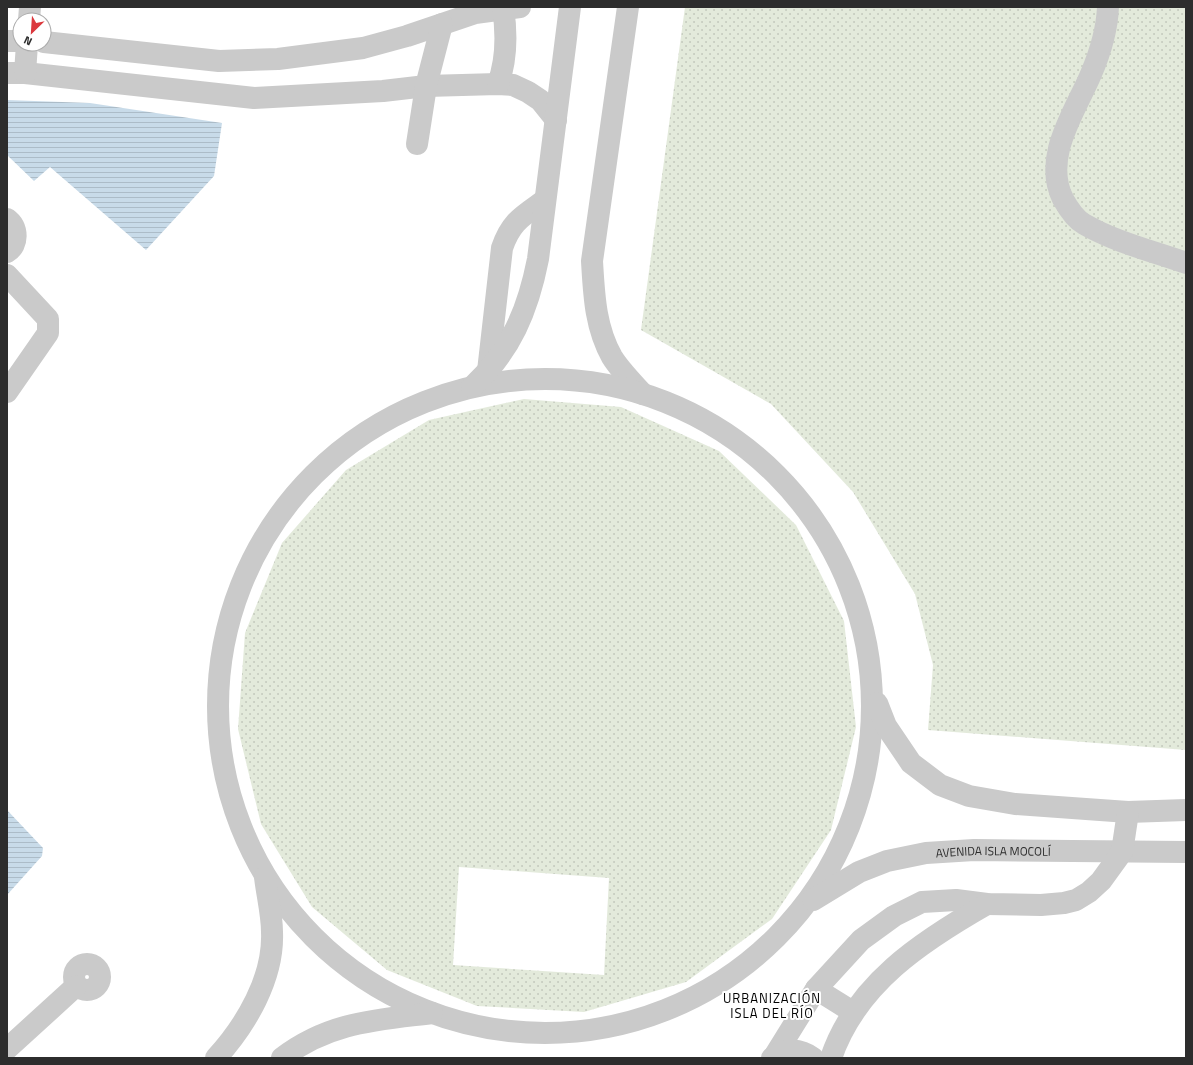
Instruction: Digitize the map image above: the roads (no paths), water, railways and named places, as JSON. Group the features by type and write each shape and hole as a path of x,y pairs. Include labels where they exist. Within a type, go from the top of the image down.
{"street":[{"path":"480,380 513,334 531,292 538,260 570,7"},
{"path":"628,7 592,262 594,302 601,331 612,357 643,394"},
{"path":"1108,7 1102,44 1097,59 1058,148 1056,171 1059,191 1068,208 1083,223 1106,235 1186,262"},
{"path":"52,43 219,61 278,59 363,48 407,36 476,13 512,8 506,28 505,49 498,84"},
{"path":"417,144 426,86 442,24"},
{"path":"24,52 16,73 254,98 383,91 426,86 498,84 513,86 528,92 548,108 556,120"},
{"path":"480,380 502,248 507,232 516,222 545,200"},
{"path":"7,219 14,226 16,232 14,245 7,252"},
{"path":"7,275 48,318 48,333 7,392"},
{"path":"874,693 872,749 860,803 840,854 811,901 752,962 680,1006 599,1030 515,1032 432,1013 382,990 337,958 298,920 265,876 236,814 219,747 218,678 231,610 258,547 297,491 348,444 406,409 480,380 529,379 587,382 643,394 717,428 780,478 828,541 861,614 874,693 886,726 911,762 940,785 969,796 1015,804 1128,812 1186,810"},
{"path":"774,1057 816,989 860,940 894,916 922,902 956,900 987,904 1042,905 1064,903 1076,900 1089,892 1101,881 1122,852 1128,812"},
{"name":"AVENIDA ISLA MOCOLÍ","path":"811,901 859,872 887,861 926,853 974,850 1186,852"},
{"path":"216,1058 228,1045 245,1019 260,990 270,960 272,932 265,876"},
{"path":"831,1058 842,1030 853,1012 882,976 912,951 987,904"},
{"path":"7,1049 76,986"},
{"path":"816,989 853,1012"},
{"path":"282,1058 300,1044 324,1033 360,1022 432,1013"},
{"path":"774,1057 786,1051 797,1050 813,1058"}],"water":[{"path":"7,100 90,103 222,123 214,176 146,250 50,167 34,181 7,155"},
{"path":"7,810 43,848 42,856 7,895"}],"district":[{"name":"URBANIZACIÓN ISLA DEL RÍO","path":"772,1006"}]}
